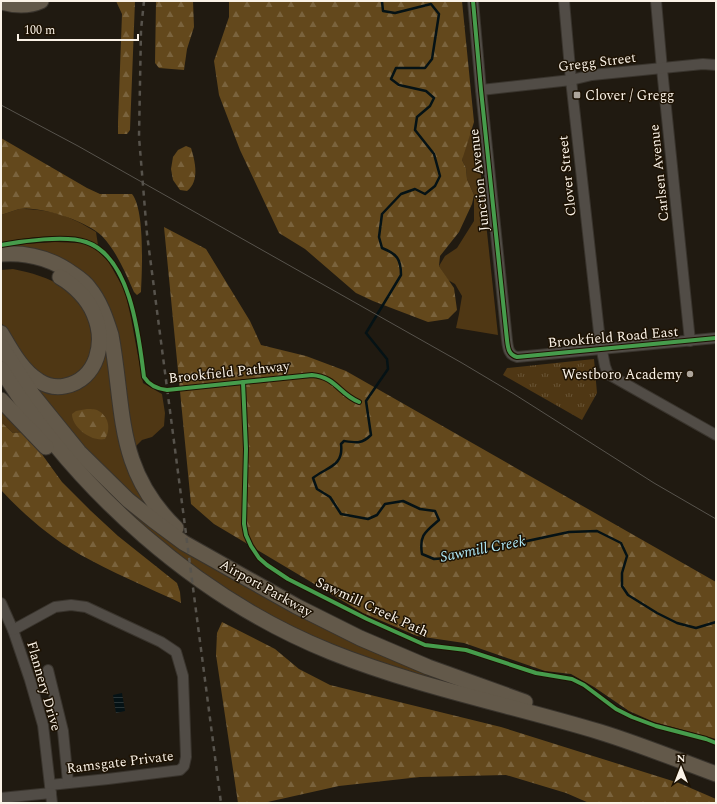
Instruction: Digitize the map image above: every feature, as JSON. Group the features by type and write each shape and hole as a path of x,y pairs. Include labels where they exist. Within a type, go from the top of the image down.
{"highway":[{"path":"1,2 18,6 41,1"},
{"path":"1,254 28,255 46,259 62,266 84,282 90,289 107,322 111,335 124,430 128,451 135,471 149,497 168,520 213,558"},
{"path":"1,264 21,264 45,269 62,278 78,291 90,306 97,323 99,340 97,358 89,372 79,382 62,386 46,385 38,381 26,370 1,333"},
{"name":"Airport Parkway","path":"1,346 23,382 79,452 128,500 184,543 296,606 360,638 428,667 716,774"},
{"name":"Airport Parkway","path":"1,369 41,427 109,503 174,560 237,604 274,625 330,651 397,675 601,732"},
{"path":"1,400 85,486 100,500 141,532"}],"street":[{"name":"Junction Avenue","path":"473,1 508,349 513,356"},
{"name":"Clover Street","path":"564,1 571,80 601,348 605,366 608,374 716,435"},
{"name":"Carlsen Avenue","path":"656,1 690,341"},
{"name":"Gregg Street","path":"481,90 571,80 592,75 703,64 716,65"},
{"name":"Brookfield Road East","path":"513,356 518,357 716,338"},
{"name":"Flannery Drive","path":"1,603 13,630 43,725 51,794"},
{"name":"Ramsgate Private","path":"1,798 51,794 68,782 108,779 180,770 184,766 186,757 183,676 176,652 161,642 86,607 71,605 55,607 13,630"},
{"name":"Flannery Drive","path":"48,670 63,731 68,782"}],"green space":[{"path":"116,1 135,1 130,130 127,134 118,134 122,14"},
{"path":"156,1 193,1 194,27 187,49 184,70 159,68 155,63"},
{"path":"229,1 462,1 474,122 462,160 466,168 467,179 474,195 472,204 459,232 440,256 439,266 454,288 457,310 448,319 428,322 356,293 305,249 279,233 240,150 219,95 214,61 229,17"},
{"path":"476,129 498,335 456,328 462,296 455,284 448,280 439,266 445,256 457,248 474,221 474,195 467,179 466,168 462,160 466,135"},
{"path":"1,138 100,194 132,194 136,202 141,226 141,292 137,295 134,292 120,262 107,242 95,230 86,225 62,215 38,209 19,209 1,215"},
{"path":"186,146 191,148 195,171 194,182 187,191 180,190 173,180 171,169 173,157 178,150"},
{"path":"19,209 50,212 77,221 96,232 98,245 75,238 50,236 1,243 1,215"},
{"path":"164,227 206,249 250,321 261,345 306,356 346,371 716,582 716,739 654,722 629,711 594,687 571,674 545,671 464,643 417,636 363,613 214,524 191,504"},
{"path":"55,242 83,243 95,248 108,261 125,291 143,383 162,394 165,413 164,426 152,437 142,440 133,448 116,327 105,298 91,281 1,247"},
{"path":"13,269 40,276 58,284 74,296 82,307 88,319 91,332 91,346 88,358 81,369 70,377 49,381 25,362 1,322 1,270"},
{"path":"102,336 149,505 147,507 94,458 34,386 77,386"},
{"path":"594,359 597,393 582,420 503,375 507,368"},
{"path":"87,409 97,410 106,419 108,423 108,431 105,439 89,436 75,424 72,414 76,411"},
{"path":"1,410 23,432 13,433 1,422"},
{"path":"1,422 13,433 23,432 36,444 62,482 91,511 118,536 177,583 181,603 79,554 48,533 28,517 1,490"},
{"path":"67,447 183,547 224,575 291,611 445,681 444,684 355,657 297,631 197,572 101,489"},
{"path":"222,622 275,649 299,669 330,685 501,727 679,783 716,799 716,803 589,803 566,793 506,775 420,777 339,786 263,803 238,803 216,655 217,633"}],"shaded area":[{"path":"122,693 125,711 116,713 113,695"}],"waterway":[{"name":"Sawmill Creek","path":"382,1 383,11 395,13 431,4 439,14 432,59 425,68 396,68 391,79 399,85 426,91 434,98 430,106 417,117 415,130 434,154 440,176 435,186 425,194 415,189 401,194 382,214 379,237 382,248 395,255 399,261 401,275 366,333 387,359 388,369 366,401 371,435 365,440 359,442 344,441 341,444 340,457 337,462 313,478 317,489 330,497 341,514 368,519 377,515 385,504 403,501 420,509 435,511 439,520 424,534 421,542 422,554 434,559 448,558 569,532 597,531 621,543 627,556 622,573 622,586 628,595 657,613 677,623 696,628 716,622"}],"tram line":[{"path":"1,105 78,146 462,363 514,394 654,483 716,519"}],"railway":[{"path":"144,1 141,30 139,137 147,234 221,803"}],"cycle path":[{"path":"473,1 508,349 514,356 517,357 716,338"},
{"name":"Brookfield Pathway","path":"1,245 32,240 67,239 86,242 101,250 113,264 123,281 130,300 135,321 144,377 148,382 157,388 167,390 312,375 327,379 352,399 359,402"},
{"name":"Brookfield Pathway","path":"243,382 246,449 244,524 246,535 251,546 259,558 267,565 288,579 367,619 425,645 466,650 536,673 572,679 584,685 616,709 632,717 656,726 716,743"}],"place":[{"name":"Clover / Gregg","path":"577,95"},
{"name":"Westboro Academy","path":"690,374"}]}
